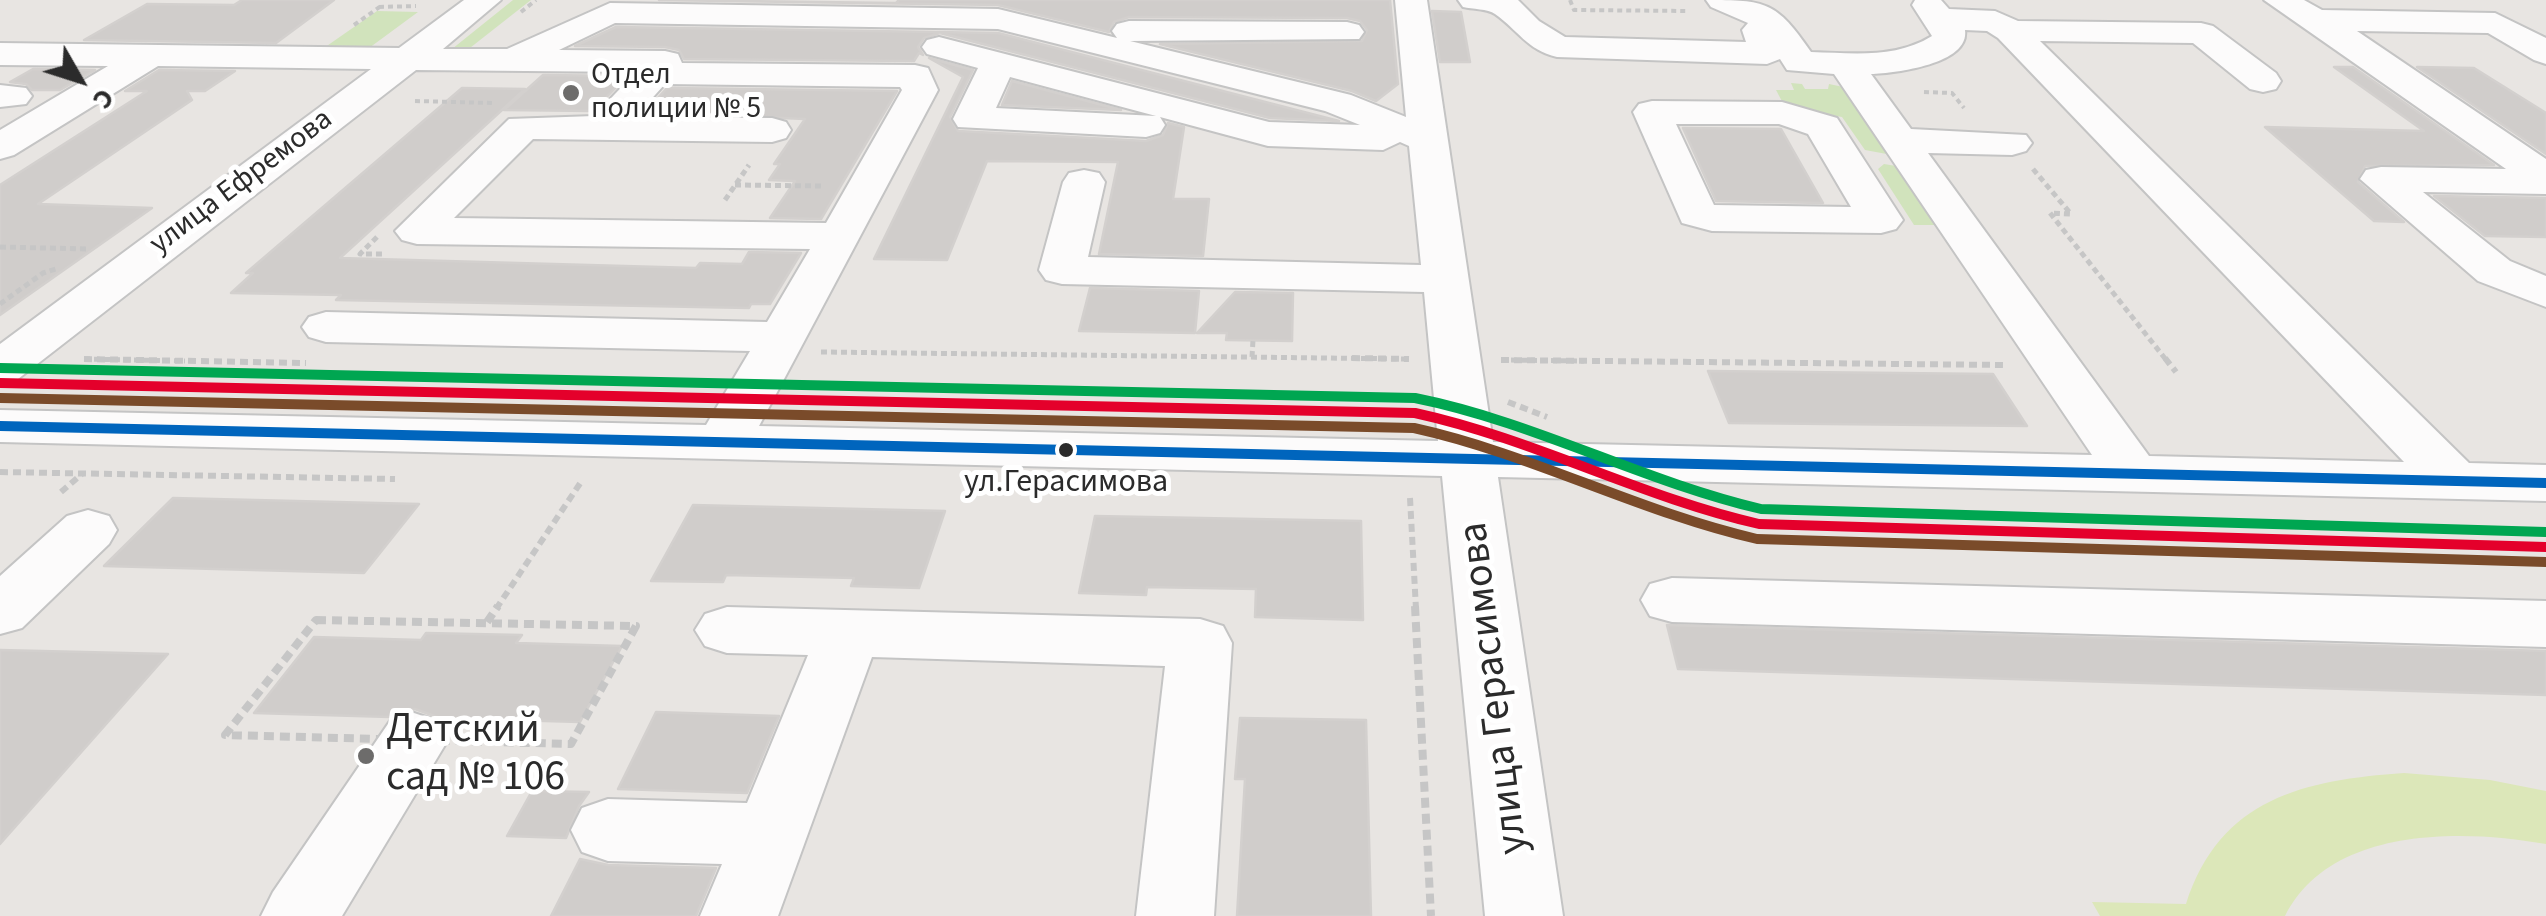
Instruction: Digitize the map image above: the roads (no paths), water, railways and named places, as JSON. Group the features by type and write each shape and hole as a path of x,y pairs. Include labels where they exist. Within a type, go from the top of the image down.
{"street":[{"name":"улица Ефремова","path":"0,368 485,0"},
{"path":"1474,0 1503,3 1527,28 1557,48 1768,53 1768,30 1773,22 1722,0"},
{"path":"2280,0 2546,180"},
{"path":"1214,8 1412,7"},
{"name":"улица Герасимова","path":"1412,7 1408,132 1446,279 1524,916"},
{"path":"1768,30 1800,62 1892,63 1934,50 1948,41 1948,27 1933,10"},
{"path":"1933,10 1994,21 2010,31 2454,481"},
{"path":"2510,10 2546,31"},
{"path":"510,60 610,14 936,32 998,19 1338,103 1408,132"},
{"path":"936,32 973,14 1038,16 1186,44 1279,76 1361,82 1386,97 1408,132"},
{"path":"2314,20 2494,24 2546,53"},
{"path":"2427,22 2475,52 2546,71"},
{"path":"2010,31 2201,33 2263,81"},
{"path":"936,32 999,62 1268,134"},
{"path":"1116,32 1359,38 1238,42 1211,55"},
{"path":"0,147 150,56"},
{"path":"8,74 150,56 665,62 604,128"},
{"path":"999,62 972,118 1122,123 1268,134 1408,132"},
{"path":"1844,62 2133,474"},
{"path":"655,73 915,76 920,90 723,443"},
{"path":"1656,110 1782,113 1823,126 1843,159 1881,220 1704,216 1693,210 1650,114 1656,110"},
{"path":"772,130 523,128 418,231 702,234 855,207"},
{"path":"1843,159 2012,144"},
{"path":"2546,180 2380,179 2494,270 2546,293"},
{"path":"1084,182 1062,270 1446,279"},
{"path":"789,198 855,207"},
{"path":"317,345 778,344"},
{"path":"0,426 2546,483"},
{"path":"0,612 88,530"},
{"path":"1672,600 2546,624"},
{"path":"727,630 1200,643 1176,916"},
{"path":"740,916 849,634"},
{"path":"300,916 414,740"},
{"path":"608,830 771,835"}],"place":[{"name":"Отдел полиции № 5","path":"571,93"},
{"name":"ул.Герасимова","path":"1066,450"},
{"name":"Детский сад № 106","path":"366,756"}]}
